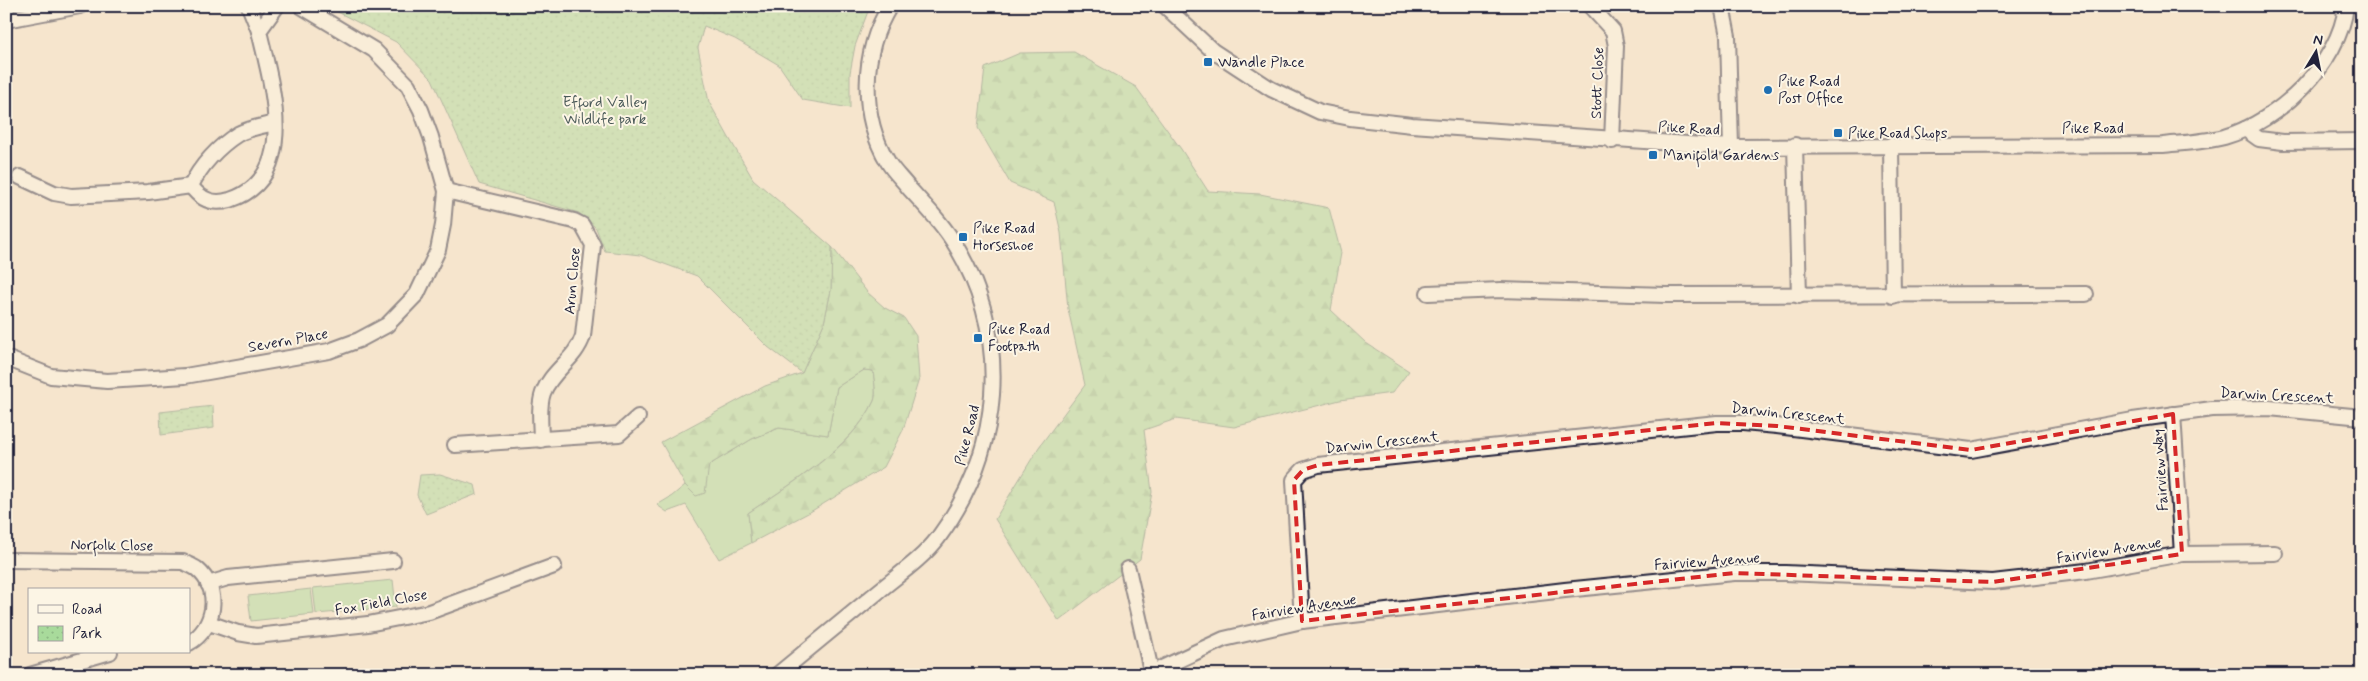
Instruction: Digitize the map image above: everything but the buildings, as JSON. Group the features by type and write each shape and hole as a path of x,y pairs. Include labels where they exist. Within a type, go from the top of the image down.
{"street":[{"path":"6,20 80,6"},
{"path":"191,186 196,193 206,200 218,203 235,198 251,188 272,162 276,142 272,90 259,31 249,6"},
{"path":"259,31 277,6"},
{"name":"Severn Place","path":"6,358 52,376 107,381 150,380 185,376 329,351 358,340 387,325 417,294 438,250 444,225 446,191 431,136 408,85 374,50 301,6"},
{"name":"Pike Road","path":"777,675 908,567 936,540 958,509 972,482 992,410 993,372 990,334 977,287 956,246 938,220 888,163 874,128 867,96 868,67 876,39 890,6"},
{"name":"Pike Road","path":"1165,6 1213,51 1236,68 1271,89 1320,112 1412,125 1731,147 1795,145 2163,145 2224,136 2245,128 2279,110 2310,80 2334,47 2345,15 2346,6"},
{"name":"Stott Close","path":"1590,6 1613,31 1616,46 1612,140"},
{"path":"1722,6 1728,36 1731,147"},
{"path":"191,186 204,165 222,146 239,133 275,123"},
{"path":"2245,128 2259,139 2283,142 2362,141"},
{"path":"1795,145 1799,296"},
{"path":"1891,145 1893,296"},
{"path":"20,177 54,192 71,196 148,192 191,186"},
{"name":"Arun Close","path":"446,191 574,221 582,225 593,245 583,336 580,346 548,384 542,394 541,440"},
{"path":"1428,293 1500,290 1666,295 1799,296 2086,294"},
{"name":"Darwin Crescent","path":"1302,621 1294,480 1303,470 1318,465 1717,423 1778,426 1971,450 2173,414 2212,409 2269,408 2362,417"},
{"name":"Fairview Way","path":"2173,414 2182,554"},
{"path":"455,445 619,434 638,417"},
{"name":"Fairview Avenue","path":"1152,674 1224,639 1302,621 1565,590 1734,573 1993,582 2086,571 2182,554 2275,553"},
{"name":"Norfolk Close","path":"6,560 183,562 197,570 208,584"},
{"path":"190,642 200,637 209,624 212,602 208,584 228,578 393,561"},
{"name":"Fox Field Close","path":"209,624 238,634 256,636 368,624 428,612 554,566"},
{"path":"1128,569 1152,674"},
{"path":"30,675 103,654"}],"highlighted area":[{"path":"2173,414 2182,554 1993,582 1734,573 1302,621 1294,480 1303,470 1318,465 1717,423 1777,426 1971,450"}],"green space":[{"name":"Efford Valley Wildlife park","path":"326,6 870,6 855,46 850,73 850,108 803,100 779,65 735,39 704,26 698,48 709,102 753,179 832,247 831,290 824,323 802,373 768,347 697,276 640,255 605,251 596,228 579,213 479,184 432,79 396,42"},
{"path":"1074,52 1136,87 1181,149 1208,191 1260,194 1329,208 1341,253 1331,310 1366,343 1409,371 1392,393 1340,400 1234,427 1176,419 1144,430 1152,492 1140,559 1059,621 995,519 1039,447 1085,385 1068,309 1061,233 1054,202 1010,183 978,128 985,68 1020,53"},
{"path":"832,247 867,292 885,308 904,318 916,336 919,379 903,430 884,467 810,512 751,543 748,513 819,464 852,434 864,418 875,398 873,371 864,370 837,387 828,435 779,428 752,439 709,465 705,493 696,496 685,485 661,442 765,386 802,373 824,323 831,290"},
{"path":"864,370 873,371 875,398 864,418 852,434 818,464 748,513 751,543 719,559 686,505 667,512 657,505 685,485 696,495 709,465 752,439 779,428 828,435 837,387"},
{"path":"213,406 214,428 161,435 160,412"},
{"path":"440,474 475,485 477,494 426,514 417,495 420,475"},
{"path":"393,580 396,607 316,614 313,588"},
{"path":"311,589 314,614 251,621 248,596"}],"place":[{"name":"Wandle Place","path":"1208,62"},
{"name":"Pike Road Post Office","path":"1768,90"},
{"name":"Pike Road Shops","path":"1838,133"},
{"name":"Manifold Gardens","path":"1653,155"},
{"name":"Pike Road Horseshoe","path":"963,237"},
{"name":"Pike Road Footpath","path":"978,338"}]}
